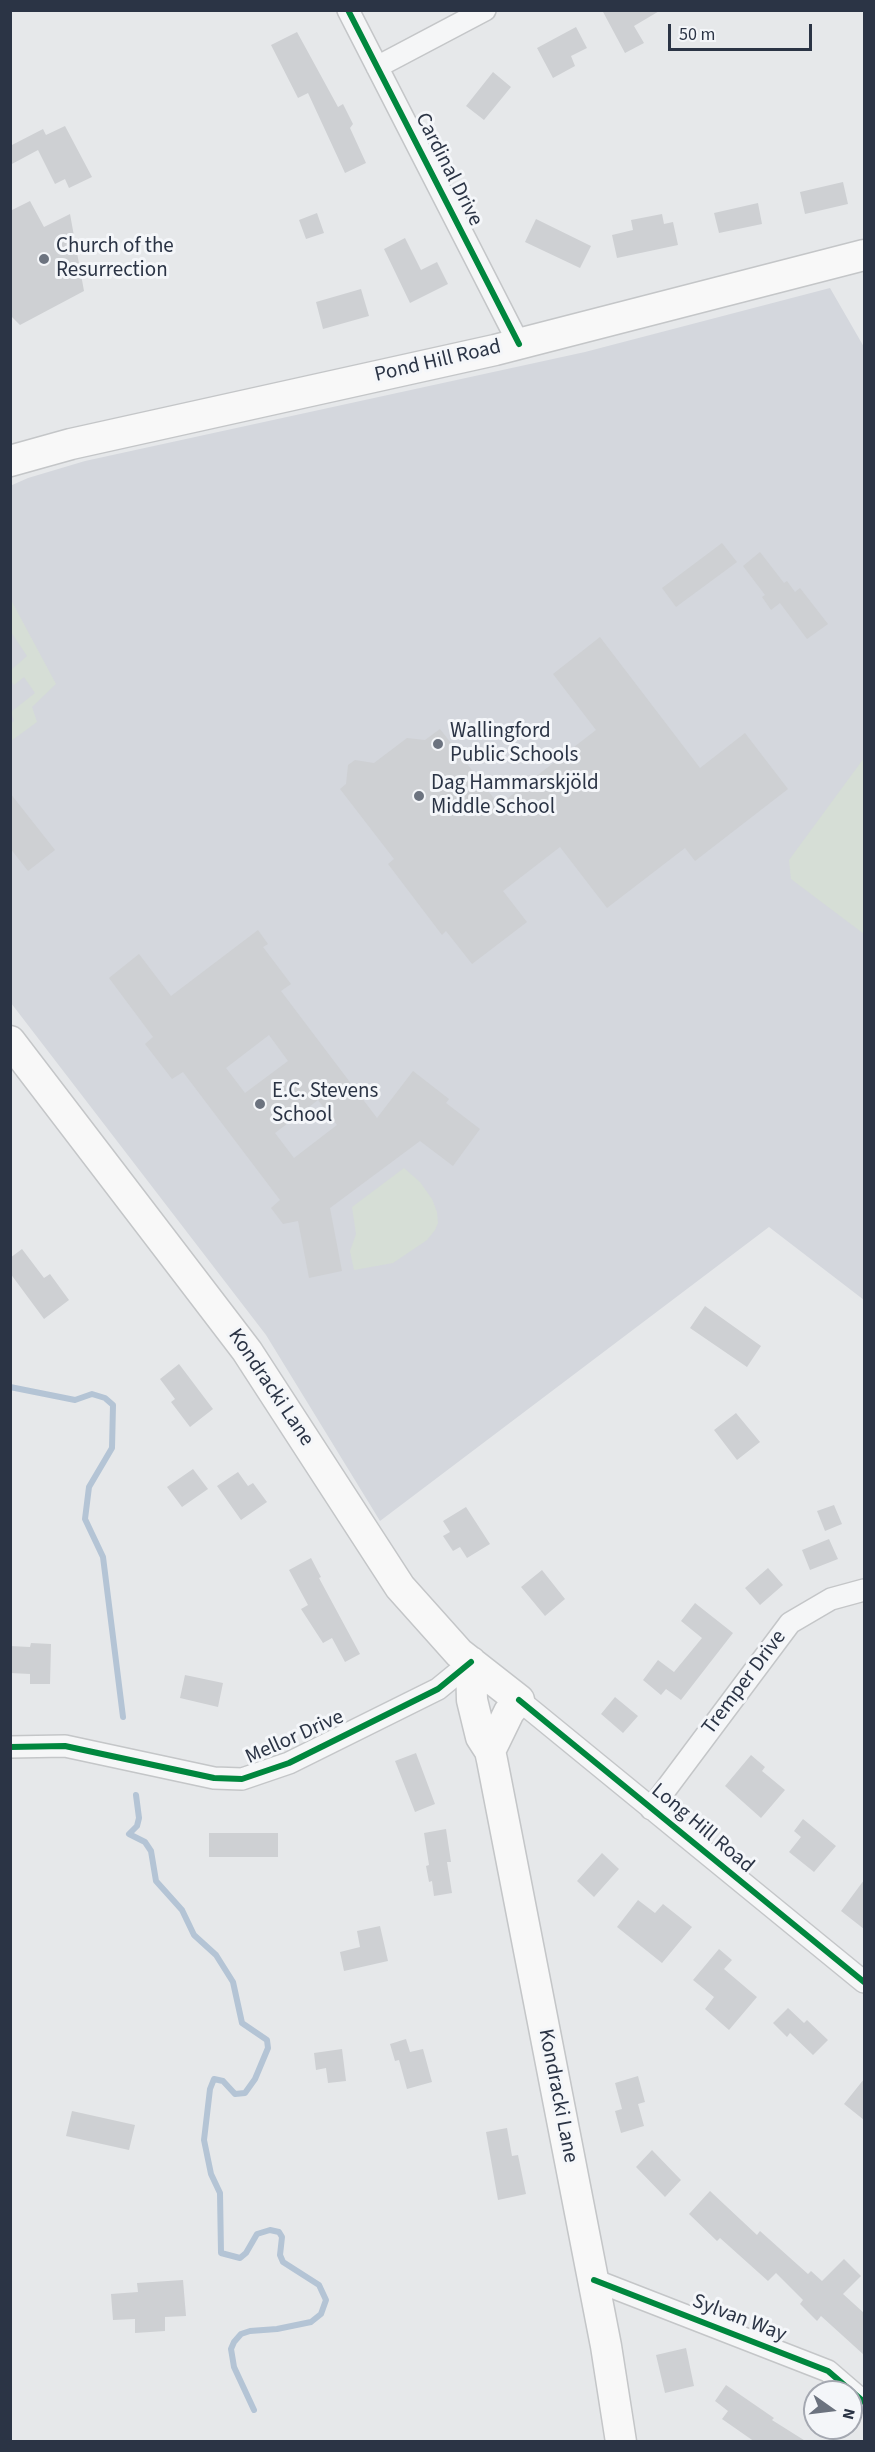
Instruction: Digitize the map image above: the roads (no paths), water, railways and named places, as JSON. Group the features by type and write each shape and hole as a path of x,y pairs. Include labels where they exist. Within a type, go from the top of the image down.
{"main road":[{"name":"Pond Hill Road","path":"10,462 93,438 519,344 864,255"},
{"name":"Kondracki Lane","path":"10,1041 253,1358 400,1587 448,1642 471,1662 472,1700 481,1737 490,1751 594,2280 621,2442"},
{"name":"Long Hill Road","path":"471,1662 519,1700"},
{"path":"490,1751 509,1712 519,1700"}],"street":[{"name":"Cardinal Drive","path":"348,10 519,344"},
{"path":"377,67 485,10"},
{"name":"Tremper Drive","path":"651,1809 790,1623 831,1599 864,1590"},
{"name":"Mellor Drive","path":"10,1747 65,1746 214,1778 242,1779 289,1763 438,1689 471,1662"},
{"name":"Long Hill Road","path":"519,1700 864,1982"},
{"name":"Sylvan Way","path":"594,2280 828,2371 864,2402"}],"waterway":[{"path":"10,1387 75,1400 92,1394 105,1398 113,1405 112,1448 89,1487 85,1519 103,1557 123,1717"},
{"path":"136,1795 139,1818 137,1826 129,1834 145,1842 151,1851 156,1881 182,1910 194,1935 216,1955 233,1982 242,2023 267,2040 268,2048 255,2079 245,2093 235,2094 223,2081 214,2079 210,2089 204,2140 211,2174 220,2193 221,2253 240,2258 246,2253 257,2234 270,2230 279,2232 282,2237 280,2255 283,2262 319,2285 326,2300 321,2314 311,2322 277,2329 250,2331 241,2334 234,2342 231,2349 234,2367 254,2410"}],"place":[{"name":"Church of the Resurrection","path":"44,259"},
{"name":"Wallingford Public Schools","path":"438,744"},
{"name":"Dag Hammarskjöld Middle School","path":"419,796"},
{"name":"E.C. Stevens School","path":"260,1104"}]}
